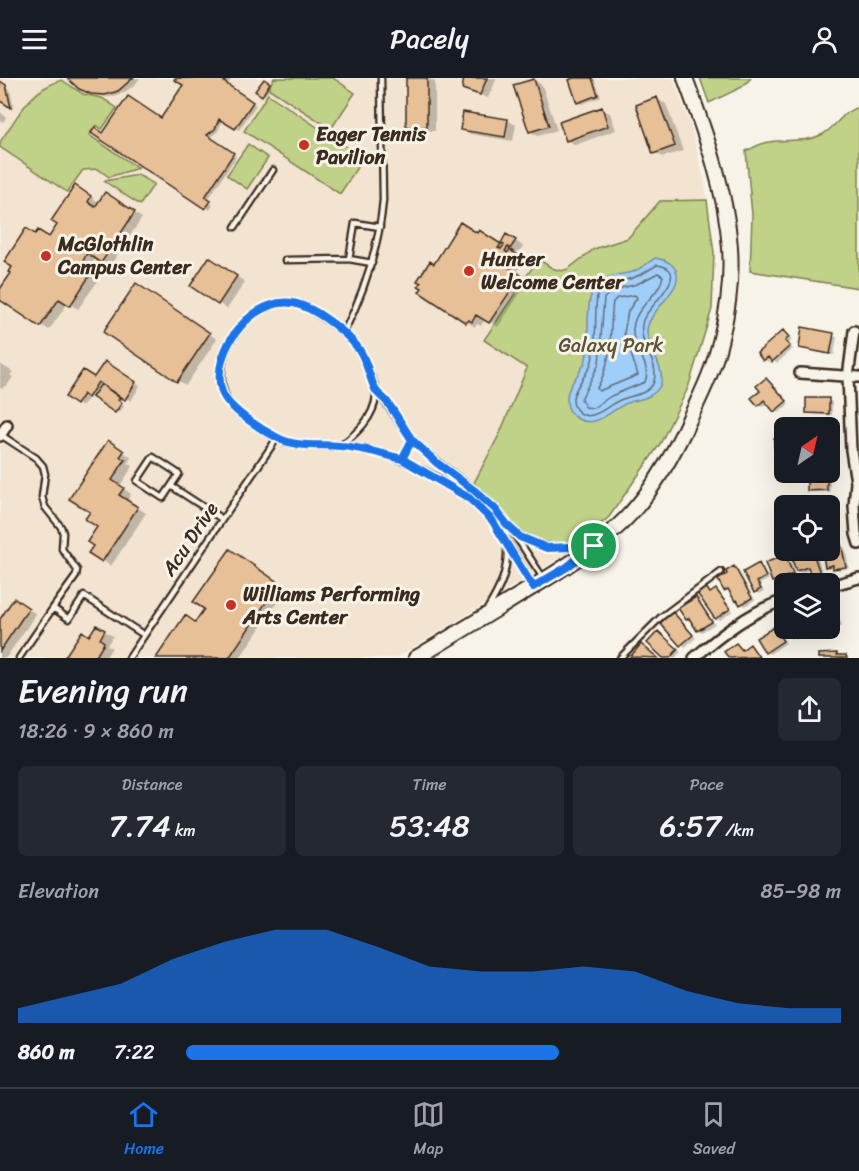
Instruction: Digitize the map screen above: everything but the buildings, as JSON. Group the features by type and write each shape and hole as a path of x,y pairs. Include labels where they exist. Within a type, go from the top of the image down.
{"main road":[{"path":"416,658 539,584 615,529 638,503 680,442 711,371 721,339 730,277 730,248 713,159 685,78"}],"street":[{"path":"854,331 848,377 851,450 857,482 854,506 859,543"},
{"path":"800,373 859,377"},
{"path":"0,435 8,425"},
{"path":"840,583 859,578"},
{"path":"693,658 718,637 748,617 774,605"}],"lane":[{"path":"344,332 357,306 372,263 380,227 383,200 381,78"},
{"path":"235,227 273,170"},
{"path":"349,259 355,223 380,227"},
{"path":"285,260 349,259 372,263"},
{"path":"340,446 356,433 367,419 376,396 359,350 344,332 302,305 280,303 257,311 241,326 228,344 220,376 222,393 233,408 277,438 288,442 313,447 360,448 402,459 469,498 492,520 507,544 539,584"},
{"path":"375,390 385,400 412,440 495,509 509,527 539,584"},
{"path":"0,435 36,458 43,466 45,474 42,497 45,507 61,527 62,549 77,570 76,576 18,658"},
{"name":"Acu Drive","path":"129,658 277,438"},
{"path":"402,459 412,440"},
{"path":"153,458 179,474 171,486 163,498 137,482 153,458"},
{"path":"171,486 222,519"},
{"path":"509,527 526,540 547,548 594,546"},
{"path":"482,618 505,578 508,564 507,544"},
{"path":"620,658 661,617 721,572"},
{"path":"53,608 69,619 84,596 144,635"}],"shaded area":[{"path":"0,78 673,78 691,127 705,184 714,253 712,309 688,388 660,444 609,517 567,553 396,658 0,658"}],"green space":[{"name":"Eager Tennis Pavilion","path":"274,78 333,78 355,93 331,129 268,88"},
{"path":"700,78 751,78 742,87 709,103"},
{"path":"62,80 83,94 102,98 117,108 102,129 96,125 89,135 138,168 109,177 98,169 83,170 67,192 0,147 0,142 19,113 33,97 51,84"},
{"name":"Eager Tennis Pavilion","path":"268,94 363,158 340,194 244,131"},
{"path":"859,107 859,288 750,271 752,215 746,151 760,144 815,137 826,132 848,112"},
{"path":"248,144 268,158 247,189 227,175"},
{"path":"138,175 154,184 140,205 104,181"},
{"name":"Galaxy Park","path":"707,200 714,253 712,309 688,388 660,444 609,517 580,542 542,543 527,537 474,483 500,433 527,368 484,340 538,259 561,271 568,269 594,249 628,238 660,201"}],"water":[{"path":"655,258 668,262 677,273 677,281 673,289 654,314 647,331 659,365 661,382 657,390 649,396 627,403 597,420 591,422 578,419 569,408 567,395 586,359 590,299 593,290 605,279 632,272"}],"place":[{"name":"Eager Tennis Pavilion","path":"304,145"},
{"name":"McGlothlin Campus Center","path":"46,256"},
{"name":"Hunter Welcome Center","path":"469,271"},
{"name":"Williams Performing Arts Center","path":"231,605"}],"route":[{"path":"594,546 547,548 520,537 475,491 437,463 412,440 402,459 360,448 313,447 277,438 233,408 222,393 220,376 228,344 241,326 257,311 280,303 302,305 344,332 359,350 371,375 375,390 385,400 412,440 402,459 469,498 492,520 533,587 567,567 594,546"}]}
